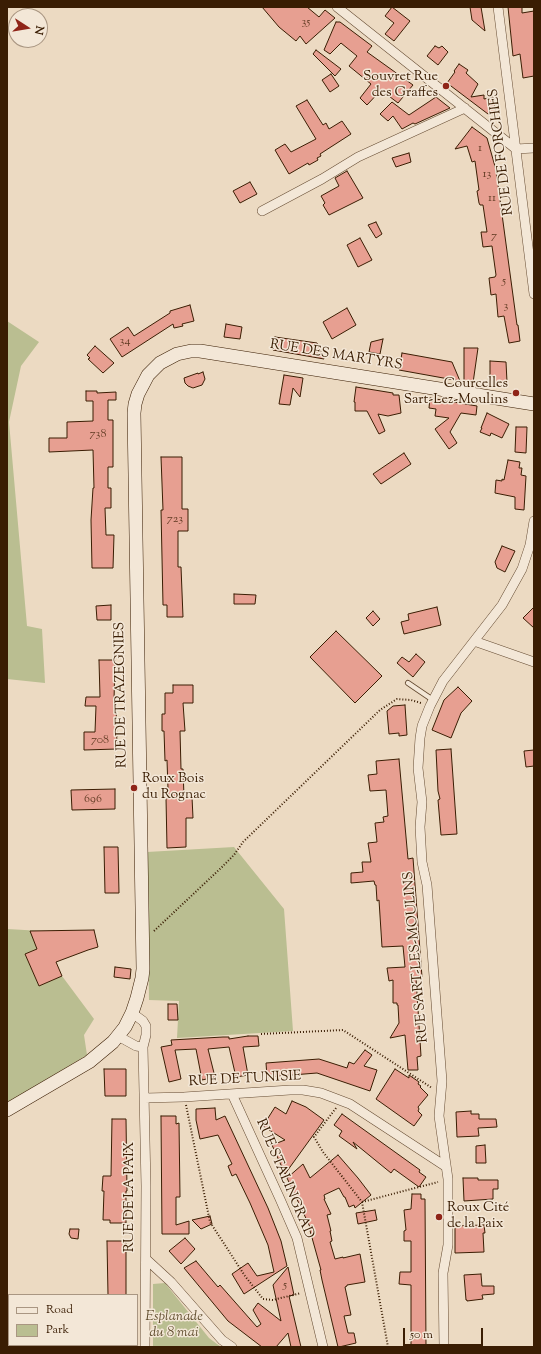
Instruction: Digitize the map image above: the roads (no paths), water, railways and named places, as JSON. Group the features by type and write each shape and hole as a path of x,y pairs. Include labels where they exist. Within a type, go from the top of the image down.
{"main road":[{"name":"RUE DES MARTYRS","path":"143,382 152,370 168,358 182,352 200,351 534,404"},
{"name":"RUE DE TRAZEGNIES","path":"7,1110 104,1052 125,1028 138,998 142,978 134,423 135,404 143,382"}],"street":[{"path":"337,7 516,149 534,148"},
{"name":"RUE DE FORCHIES","path":"498,7 534,294"},
{"path":"262,211 358,158 465,108"},
{"name":"RUE SART-LES-MOULINS","path":"444,1347 443,1273 448,1245 448,1179 440,1116 441,1075 427,885 422,862 420,827 422,802 418,768 420,738 422,726 443,681 502,605 510,591 524,563 530,545 534,521"},
{"path":"474,641 534,662"},
{"name":"RUE DE LA PAIX","path":"132,1013 143,1021 146,1026 144,1047 146,1259 145,1347"},
{"path":"118,1036 136,1046 144,1047"},
{"name":"RUE DE TUNISIE","path":"145,1098 302,1090 321,1093 350,1104 446,1166"},
{"name":"RUE STALINGRAD","path":"232,1094 297,1238 323,1347"},
{"path":"146,1259 171,1282 222,1340 232,1347"}],"lane":[{"path":"408,683 432,703"}],"place":[{"name":"Souvret Rue des Graffes","path":"446,86"},
{"name":"Courcelles Sart-Lez-Moulins","path":"516,393"},
{"name":"Roux Bois du Rognac","path":"134,788"},
{"name":"Roux Cité de la Paix","path":"439,1217"}],"park label":[{"name":"Esplanade du 8 mai","path":"174,1326"}]}
